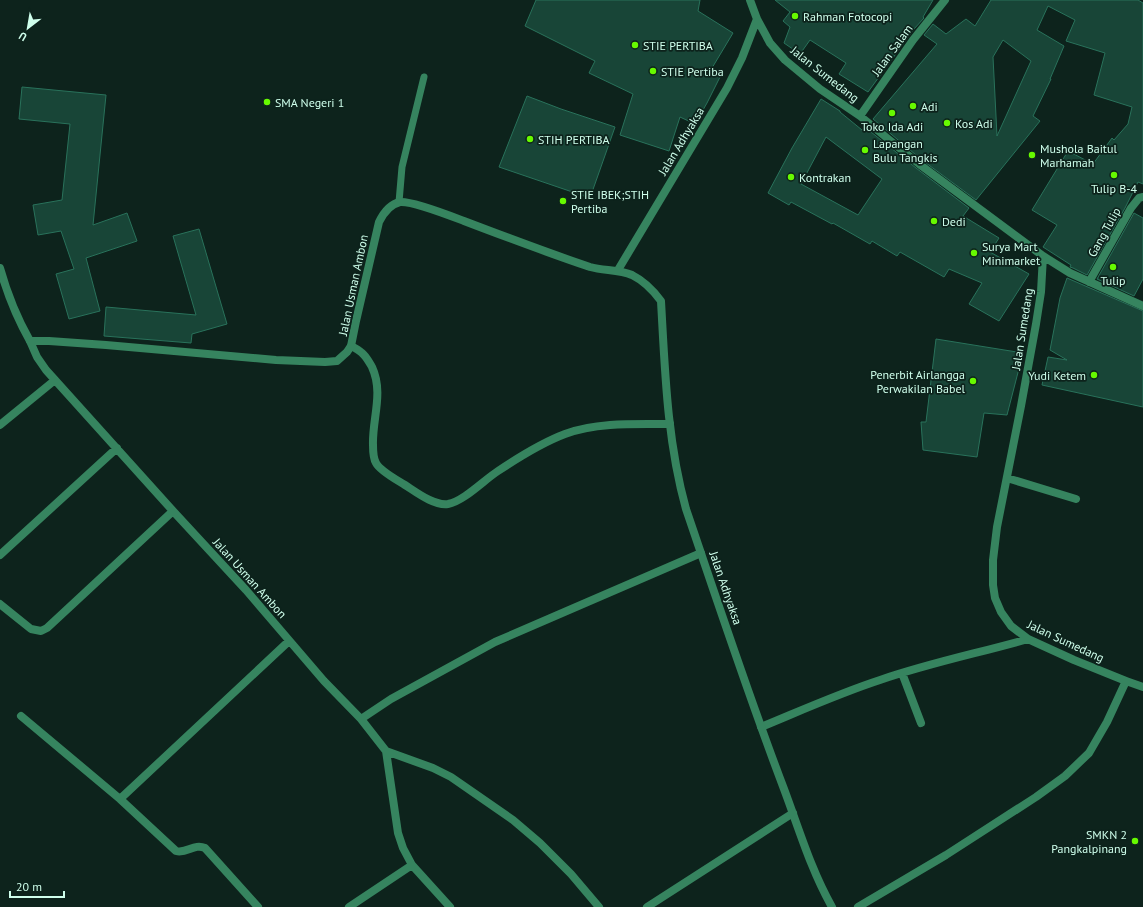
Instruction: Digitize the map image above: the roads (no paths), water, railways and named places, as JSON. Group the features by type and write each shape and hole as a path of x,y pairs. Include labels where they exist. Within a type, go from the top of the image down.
{"street":[{"name":"Jalan Sumedang","path":"750,0 757,19 770,43 785,60 820,89 860,116 919,164 1043,256 1039,305 997,527 993,560 993,585 995,598 1001,612 1011,626 1028,639 1126,682 1143,687"},
{"name":"Jalan Salam","path":"860,116 912,40 945,0"},
{"name":"Jalan Adhyaksa","path":"757,19 742,58 727,88 618,270 632,275 643,282 654,291 661,301 665,374 670,424 679,484 686,509 761,727 814,870 832,907"},
{"name":"Gang Tulip","path":"1089,282 1131,208 1140,198 1143,197"},
{"path":"399,202 411,203 444,214 594,268 618,270"},
{"name":"Jalan Usman Ambon","path":"30,341 106,345 276,360 337,361 343,357 351,346 379,222 390,207 399,202"},
{"path":"1043,256 1070,273 1143,306"},
{"name":"Jalan Usman Ambon","path":"0,268 22,327 37,357 46,370 246,590 324,681 361,719 386,751"},
{"path":"351,346 363,353 369,361 377,382 378,393 373,436 374,457 376,464 410,488 434,502 441,504 449,504 463,498 497,472 536,448 565,434 605,425 670,424"},
{"path":"0,425 55,380"},
{"path":"0,556 117,448"},
{"path":"1006,478 1076,499"},
{"path":"0,604 31,629 41,631 47,628 174,511"},
{"path":"361,719 391,698 495,642 701,553"},
{"path":"761,727 850,690 950,659 1028,639"},
{"path":"120,799 289,641"},
{"path":"902,673 921,723"},
{"path":"858,907 946,856 1036,797 1064,776 1091,748 1107,722 1126,682"},
{"path":"21,716 120,799 176,851 181,852 197,846 205,848 258,907"},
{"path":"450,907 412,865 403,848 398,833 386,751 433,768 451,777 513,820 540,842 600,907"},
{"path":"647,907 793,813"},
{"path":"349,907 412,865"}],"lane":[{"path":"399,202 402,167 424,77"}],"place":[{"name":"Rahman Fotocopi","path":"795,16"},
{"name":"STIE PERTIBA","path":"635,45"},
{"name":"STIE Pertiba","path":"653,71"},
{"name":"SMA Negeri 1","path":"267,102"},
{"name":"Adi","path":"913,106"},
{"name":"Toko Ida Adi","path":"892,113"},
{"name":"Kos Adi","path":"947,123"},
{"name":"STIH PERTIBA","path":"530,139"},
{"name":"Lapangan Bulu Tangkis","path":"865,150"},
{"name":"Mushola Baitul Marhamah","path":"1032,155"},
{"name":"Tulip B-4","path":"1114,175"},
{"name":"Kontrakan","path":"791,177"},
{"name":"STIE IBEK;STIH Pertiba","path":"563,201"},
{"name":"Dedi","path":"934,221"},
{"name":"Surya Mart Minimarket","path":"974,253"},
{"name":"Tulip","path":"1113,267"},
{"name":"Yudi Ketem","path":"1094,375"},
{"name":"Penerbit Airlangga Perwakilan Babel","path":"973,381"},
{"name":"SMKN 2 Pangkalpinang","path":"1135,841"}]}
